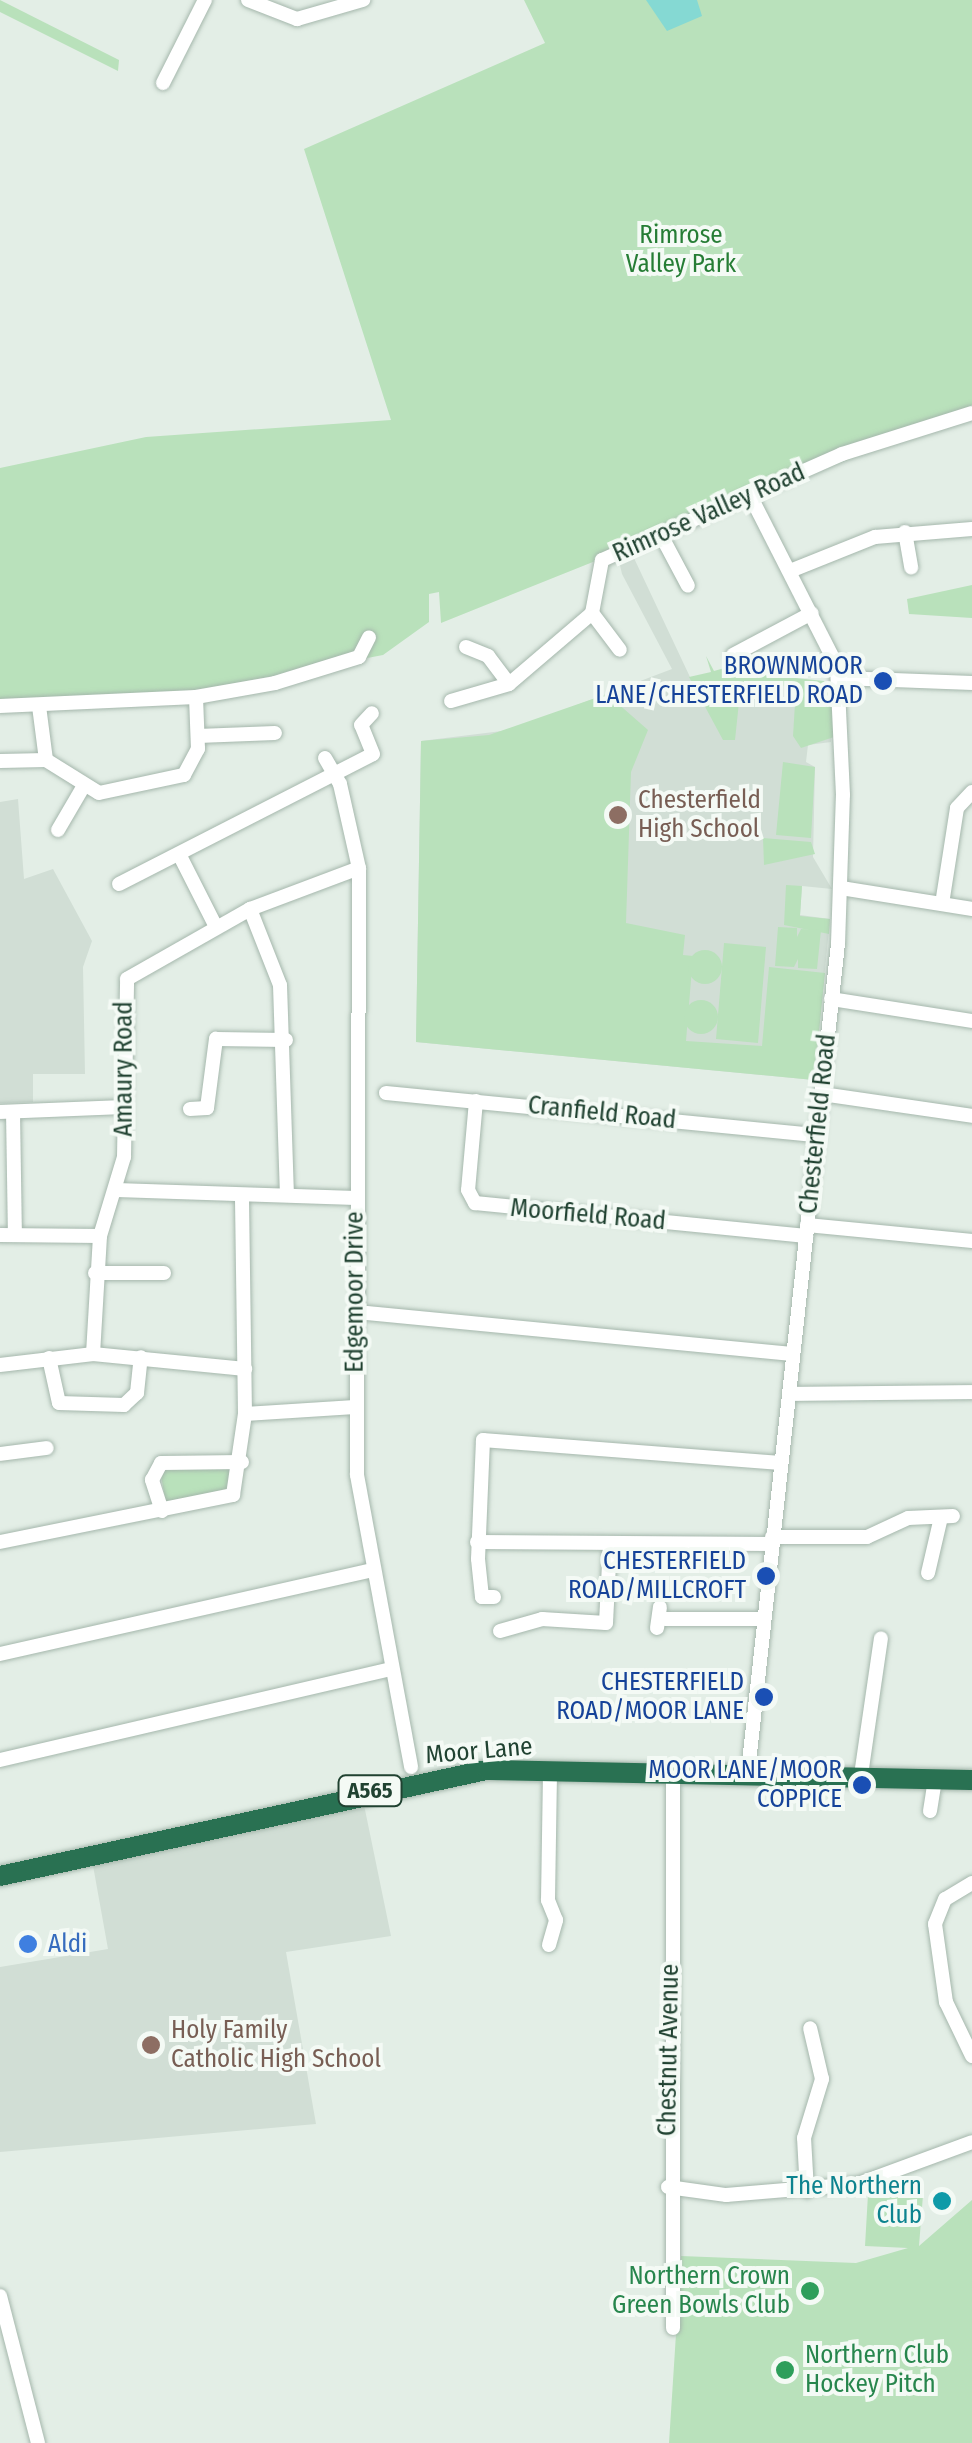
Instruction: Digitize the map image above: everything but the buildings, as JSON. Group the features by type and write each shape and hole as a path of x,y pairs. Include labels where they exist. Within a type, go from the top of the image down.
{"highway":[{"name":"Moor Lane","path":"0,1876 414,1782 550,1770 972,1780"}],"street":[{"path":"163,83 205,0"},
{"path":"248,0 301,18 363,0"},
{"name":"Rimrose Valley Road","path":"592,614 598,563 750,495 972,413"},
{"name":"Chesterfield Road","path":"748,1772 841,888 840,678 812,613 750,495"},
{"path":"790,570 905,532 972,529"},
{"path":"905,532 912,566"},
{"path":"662,537 688,586"},
{"path":"733,656 812,613"},
{"path":"451,701 509,684 592,614 620,650"},
{"path":"0,706 196,697 348,661 368,637"},
{"path":"466,647 488,656 509,684"},
{"path":"840,678 972,683"},
{"path":"0,761 46,760 82,789 175,779 196,759 196,697"},
{"path":"39,706 46,760"},
{"path":"119,884 373,754 361,724 372,713"},
{"path":"198,736 275,733"},
{"name":"Edgemoor Drive","path":"325,758 335,775 359,868 364,1153 356,1198 355,1407 369,1572 387,1670 411,1767"},
{"path":"58,830 82,789"},
{"path":"942,904 957,808 972,792"},
{"path":"178,854 216,927"},
{"name":"Amaury Road","path":"93,1354 100,1236 116,1190 127,979 250,908 359,868"},
{"path":"841,888 972,909"},
{"path":"250,908 275,962 286,1040 287,1196"},
{"path":"831,999 972,1021"},
{"path":"190,1109 207,1108 216,1039 286,1040"},
{"name":"Cranfield Road","path":"386,1093 817,1135"},
{"path":"822,1094 972,1116"},
{"name":"Moorfield Road","path":"476,1101 468,1190 475,1203 806,1230"},
{"path":"100,1236 8,1234 7,1112 122,1107"},
{"path":"116,1190 356,1198"},
{"path":"0,1542 228,1500 242,1462 245,1414 242,1196"},
{"path":"806,1230 972,1241"},
{"path":"96,1272 164,1275"},
{"path":"366,1312 793,1354"},
{"path":"0,1365 93,1354 245,1369"},
{"path":"49,1358 59,1403 124,1405 137,1393 141,1357"},
{"path":"790,1394 972,1392"},
{"path":"245,1414 355,1407"},
{"path":"494,1596 482,1597 477,1542 483,1440 780,1464"},
{"path":"0,1454 47,1448"},
{"path":"162,1511 152,1480 161,1463 242,1462"},
{"path":"477,1542 867,1538 908,1518 947,1517 929,1573"},
{"path":"498,1632 542,1618 600,1626 610,1543"},
{"path":"0,1654 369,1572"},
{"path":"661,1618 764,1619"},
{"path":"861,1775 880,1638"},
{"path":"0,1760 387,1670"},
{"path":"549,1945 556,1920 549,1864 550,1770"},
{"name":"Chestnut Avenue","path":"672,2328 668,2187 673,1771"},
{"path":"930,1811 935,1778"},
{"path":"972,1883 945,1899 935,1924 946,2002 972,2056"},
{"path":"807,2191 804,2138 822,2079 810,2028"},
{"path":"668,2187 807,2191 858,2184 972,2142"},
{"path":"0,2296 38,2443"}],"shaded area":[{"name":"Chesterfield High School","path":"633,556 690,677 774,674 830,685 831,742 808,745 806,762 815,767 813,857 832,889 802,886 800,915 830,919 814,1080 416,1042 421,741 511,730 672,669 622,574 619,561"},
{"path":"18,799 24,879 53,869 92,941 83,967 85,1074 33,1074 33,1102 0,1103 0,802"},
{"name":"Holy Family Catholic High School","path":"363,1800 391,1936 286,1952 316,2124 0,2152 0,1967 108,1949 92,1860"}],"green space":[{"path":"0,0 119,60 118,71 0,12"},
{"name":"Rimrose Valley Park","path":"524,0 972,0 972,410 441,623 439,592 429,594 429,622 383,655 184,693 0,700 0,468 146,437 391,420 304,149 545,43"},
{"path":"972,585 972,618 909,614 907,599"},
{"path":"706,656 714,671 742,663 748,673 824,681 833,690 834,737 801,748 793,736 796,687 741,683 735,740 723,740 689,677 711,672"},
{"path":"607,694 648,730 631,772 626,923 685,935 683,955 693,956 686,1041 762,1046 769,967 825,973 814,1080 416,1042 421,741 489,735"},
{"path":"783,762 815,767 811,838 776,835"},
{"path":"763,838 811,842 815,854 764,865"},
{"path":"786,885 802,886 800,916 830,919 829,934 784,925"},
{"path":"778,927 797,928 797,937 801,929 821,930 817,969 798,968 798,959 794,967 775,966"},
{"path":"724,943 766,947 758,1043 716,1039"},
{"path":"705,950 717,955 722,967 717,979 705,984 693,979 688,967 693,955"},
{"path":"701,1000 713,1005 718,1017 713,1029 701,1034 689,1029 684,1017 689,1005"},
{"path":"234,1467 232,1490 166,1504 160,1470"},
{"path":"868,2194 923,2195 919,2246 972,2200 972,2443 669,2443 681,2256 856,2263 908,2248 865,2246"}],"water":[{"path":"646,0 697,0 702,16 667,31"}],"place":[{"name":"BROWNMOOR LANE/CHESTERFIELD ROAD","path":"883,681"},
{"name":"Chesterfield High School","path":"618,815"},
{"name":"CHESTERFIELD ROAD/MILLCROFT","path":"766,1576"},
{"name":"CHESTERFIELD ROAD/MOOR LANE","path":"764,1697"},
{"name":"MOOR LANE/MOOR COPPICE","path":"862,1785"},
{"name":"Aldi","path":"28,1944"},
{"name":"Holy Family Catholic High School","path":"151,2045"},
{"name":"The Northern Club","path":"942,2201"},
{"name":"Northern Crown Green Bowls Club","path":"810,2291"},
{"name":"Northern Club Hockey Pitch","path":"785,2370"}]}
